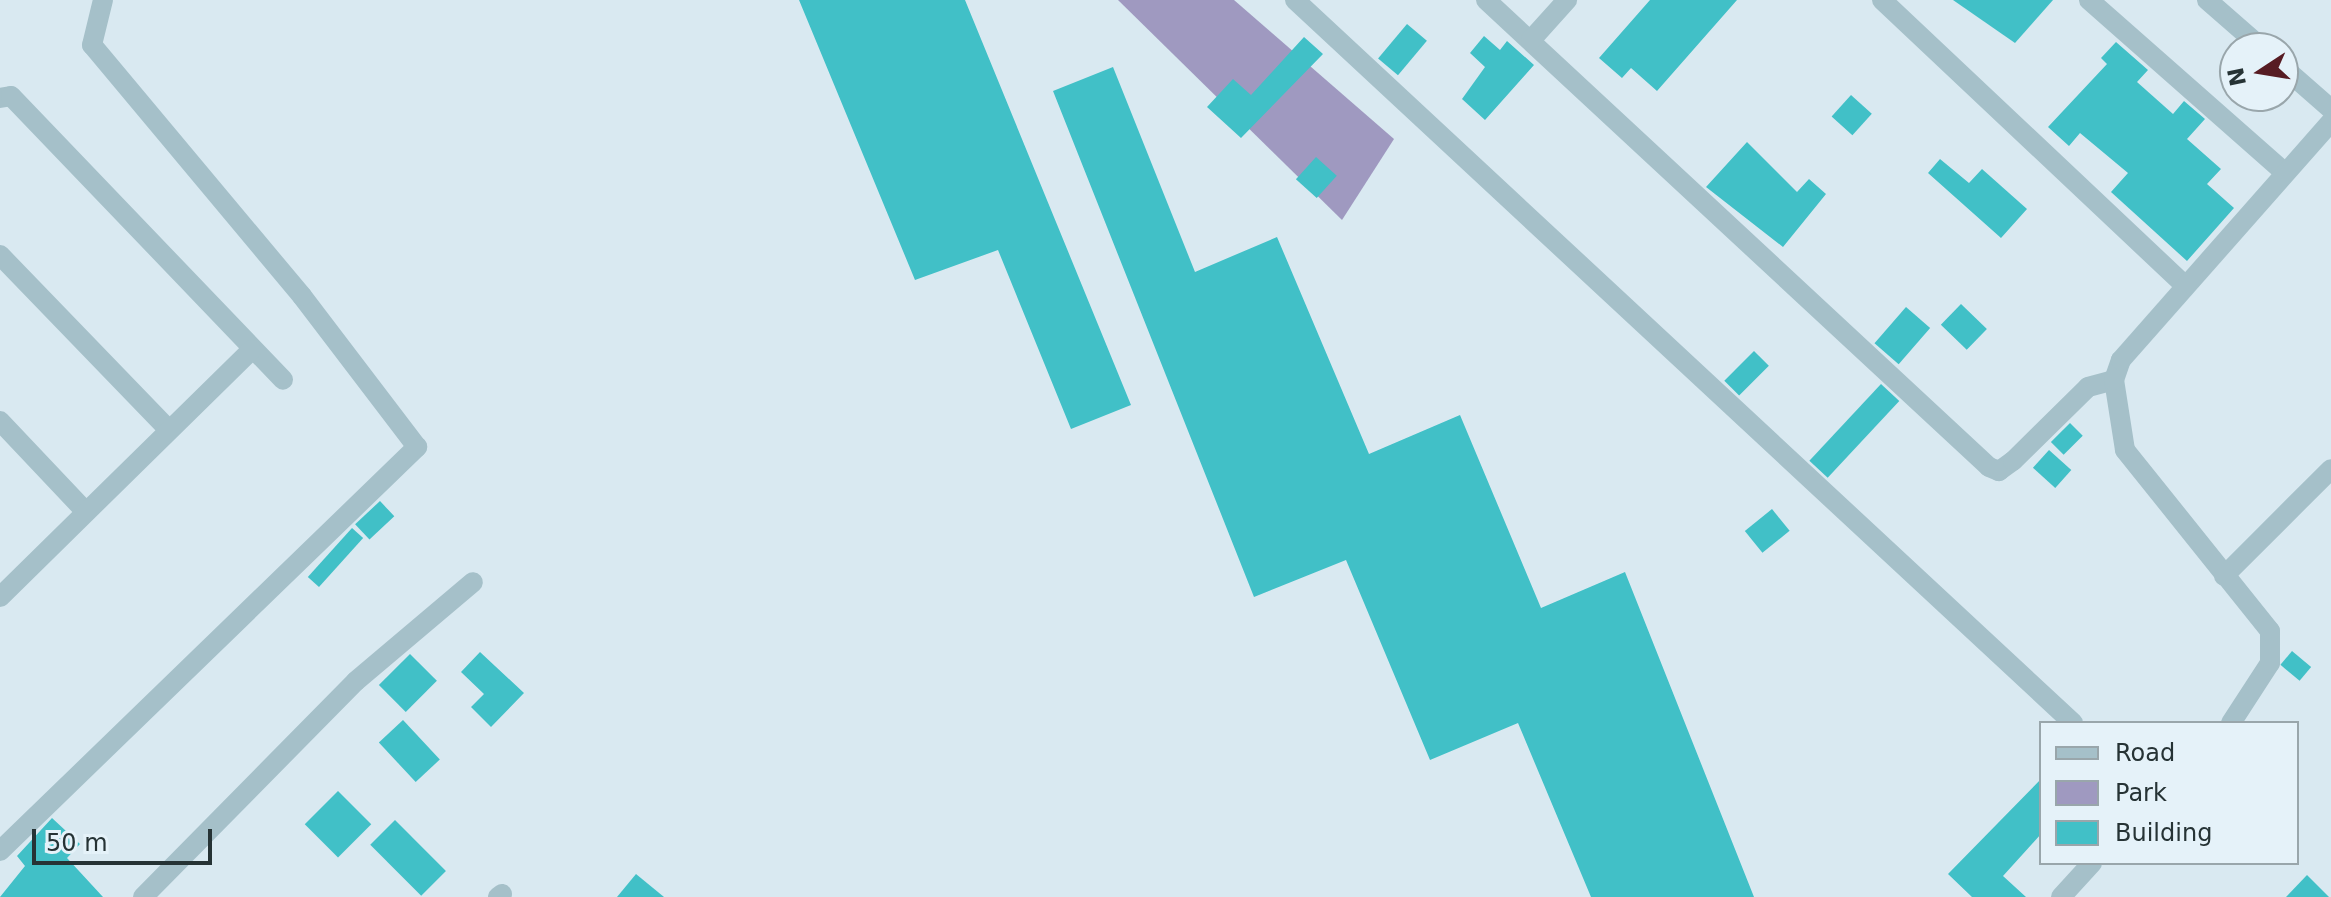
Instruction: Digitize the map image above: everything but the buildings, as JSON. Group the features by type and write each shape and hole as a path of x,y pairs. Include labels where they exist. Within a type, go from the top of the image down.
{"street":[{"path":"0,851 417,447 302,296 92,45 103,0"},
{"path":"1295,0 2071,721"},
{"path":"1486,0 1989,467 1999,471 2013,461 2088,387 2114,380"},
{"path":"1531,40 1567,0"},
{"path":"1882,0 2186,286"},
{"path":"2089,0 2284,172"},
{"path":"2207,0 2244,32"},
{"path":"2299,81 2331,109"},
{"path":"0,98 11,96 283,380"},
{"path":"2232,721 2272,647 2270,631 2125,450 2114,380 2121,360 2331,122"},
{"path":"0,255 169,430"},
{"path":"1,594 251,350"},
{"path":"0,421 86,512"},
{"path":"2224,576 2331,469"},
{"path":"143,897 356,681 473,582"},
{"path":"2061,897 2090,865"}],"green space":[{"path":"1118,0 1234,0 1394,139 1342,220"}]}
